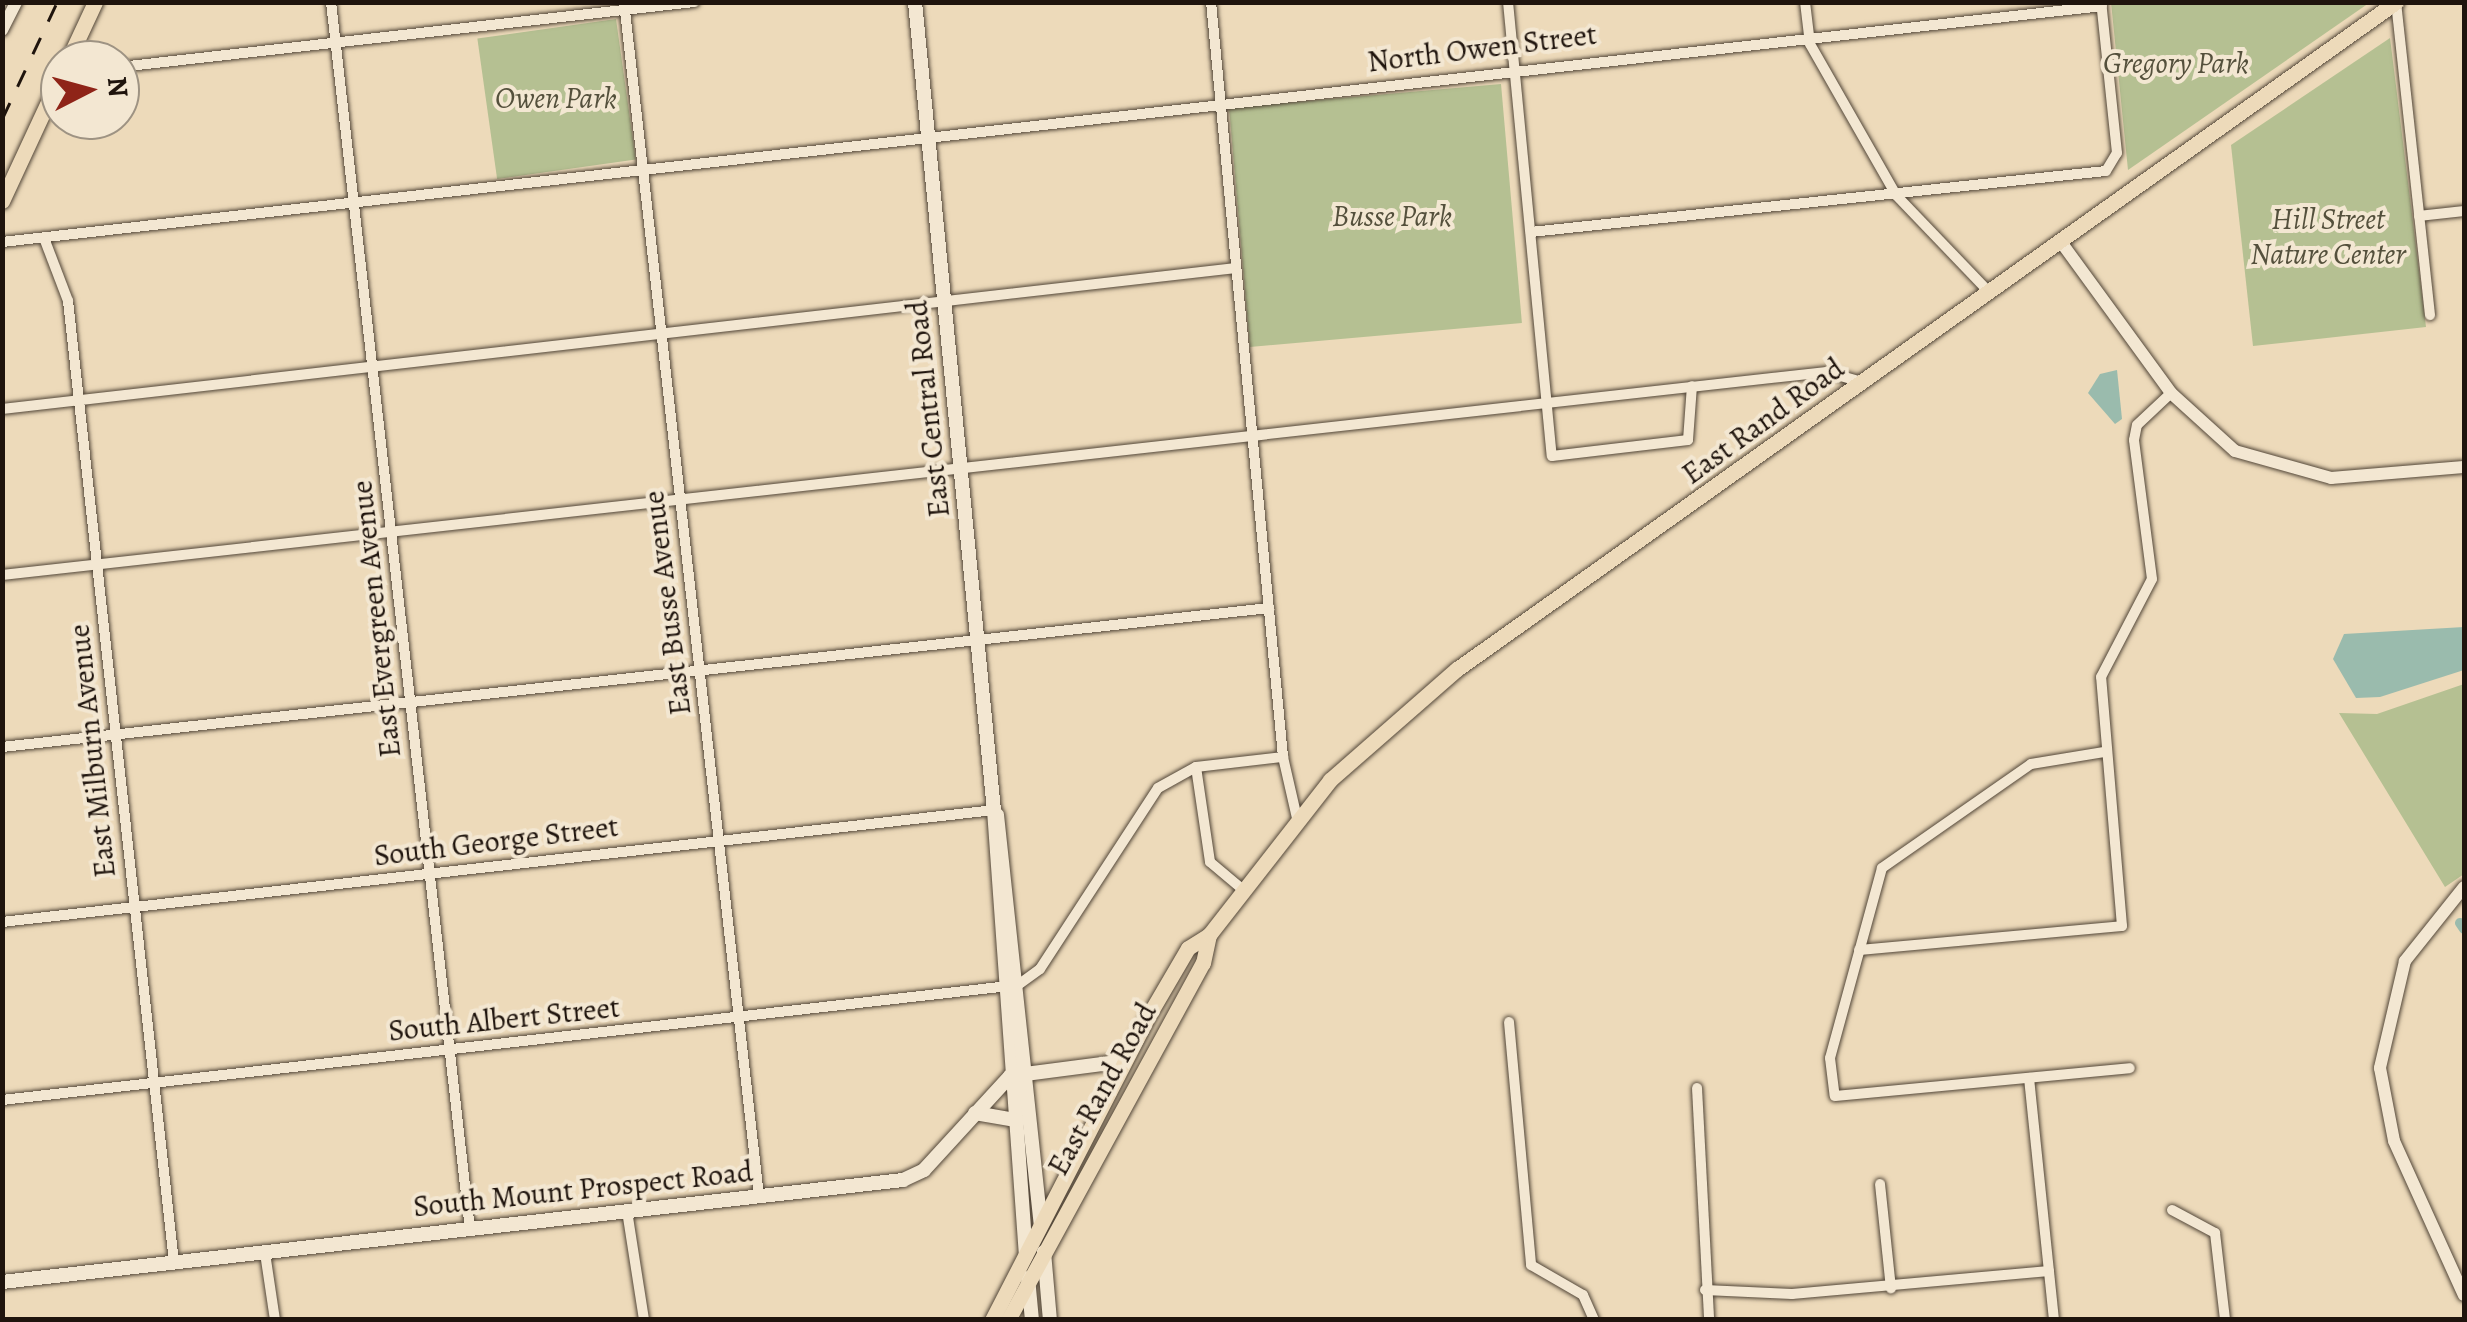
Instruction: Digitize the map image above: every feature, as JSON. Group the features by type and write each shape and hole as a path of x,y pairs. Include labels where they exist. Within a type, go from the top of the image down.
{"main road":[{"path":"77,40 94,2"},
{"name":"East Central Road","path":"915,2 1010,986 1014,1120 1033,1259 1050,1320"},
{"name":"East Rand Road","path":"1033,1259 1203,963 1209,935 1240,888 1297,818 1457,669 2396,2"},
{"path":"2,201 40,119"},
{"name":"East Rand Road","path":"1033,1259 1041,1224 1125,1061 1188,948 1209,935"},
{"name":"East Central Road","path":"1010,986 1026,1069 1041,1224"},
{"name":"South Mount Prospect Road","path":"2,1282 916,1176 1010,1076 1026,1069 1125,1061"},
{"path":"975,1113 1014,1120"},
{"path":"992,1320 1033,1259"},
{"path":"1008,1320 1033,1259"},
{"name":"East Central Road","path":"1032,1320 1033,1259"}],"street":[{"path":"2,30 16,2"},
{"name":"East Evergreen Avenue","path":"331,2 470,1230"},
{"path":"140,65 694,2"},
{"path":"1211,2 1283,756 1297,818"},
{"path":"1508,2 1552,456 1688,440 1692,386"},
{"path":"1805,2 1808,36 1896,195 1988,291"},
{"path":"2396,2 2430,315"},
{"path":"1531,232 2111,169 2102,4"},
{"name":"North Owen Street","path":"2,242 928,134 2102,4"},
{"name":"East Busse Avenue","path":"624,7 759,1197"},
{"path":"2419,216 2464,211"},
{"name":"East Milburn Avenue","path":"44,238 66,292 174,1263"},
{"path":"2061,242 2171,393 2235,452 2288,472 2348,478 2464,467"},
{"path":"2,408 1236,268"},
{"path":"2,575 1827,372 1864,382"},
{"path":"1858,950 2122,926 2104,752 2101,677 2152,579 2137,425 2171,393"},
{"path":"2,747 1269,608"},
{"path":"2104,752 2031,764 1899,854 1868,892 1858,950 1834,1022 1836,1096 2130,1068"},
{"path":"1010,986 1040,970 1136,812 1196,767 1283,756"},
{"path":"1196,767 1210,862 1240,888"},
{"name":"South George Street","path":"2,922 994,810"},
{"path":"2464,888 2405,961 2380,1068 2394,1141 2464,1295"},
{"name":"South Albert Street","path":"2,1100 1010,986"},
{"path":"1509,1022 1532,1265 1589,1301 1594,1320"},
{"path":"2028,1078 2054,1320"},
{"path":"1697,1088 1709,1320"},
{"path":"1880,1184 1891,1288"},
{"path":"2172,1210 2215,1234 2225,1320"},
{"path":"627,1211 644,1320"},
{"path":"265,1253 275,1320"},
{"path":"1706,1290 1891,1288 2048,1271"}],"green space":[{"name":"Gregory Park","path":"2111,2 2369,2 2369,3 2128,170"},
{"name":"Owen Park","path":"616,19 636,160 497,179 477,38"},
{"name":"Hill Street Nature Center","path":"2390,38 2426,327 2253,346 2231,145"},
{"name":"Busse Park","path":"1501,84 1522,323 1250,347 1229,108"},
{"path":"2464,684 2464,874 2445,887 2339,713 2377,714"}],"shaded area":[{"path":"2117,370 2122,419 2115,424 2088,393 2100,374"},
{"path":"2464,627 2464,670 2380,697 2356,698 2333,659 2344,634"}],"waterway":[{"path":"2460,923 2464,929"}],"railway":[{"path":"2,119 57,2"}]}
